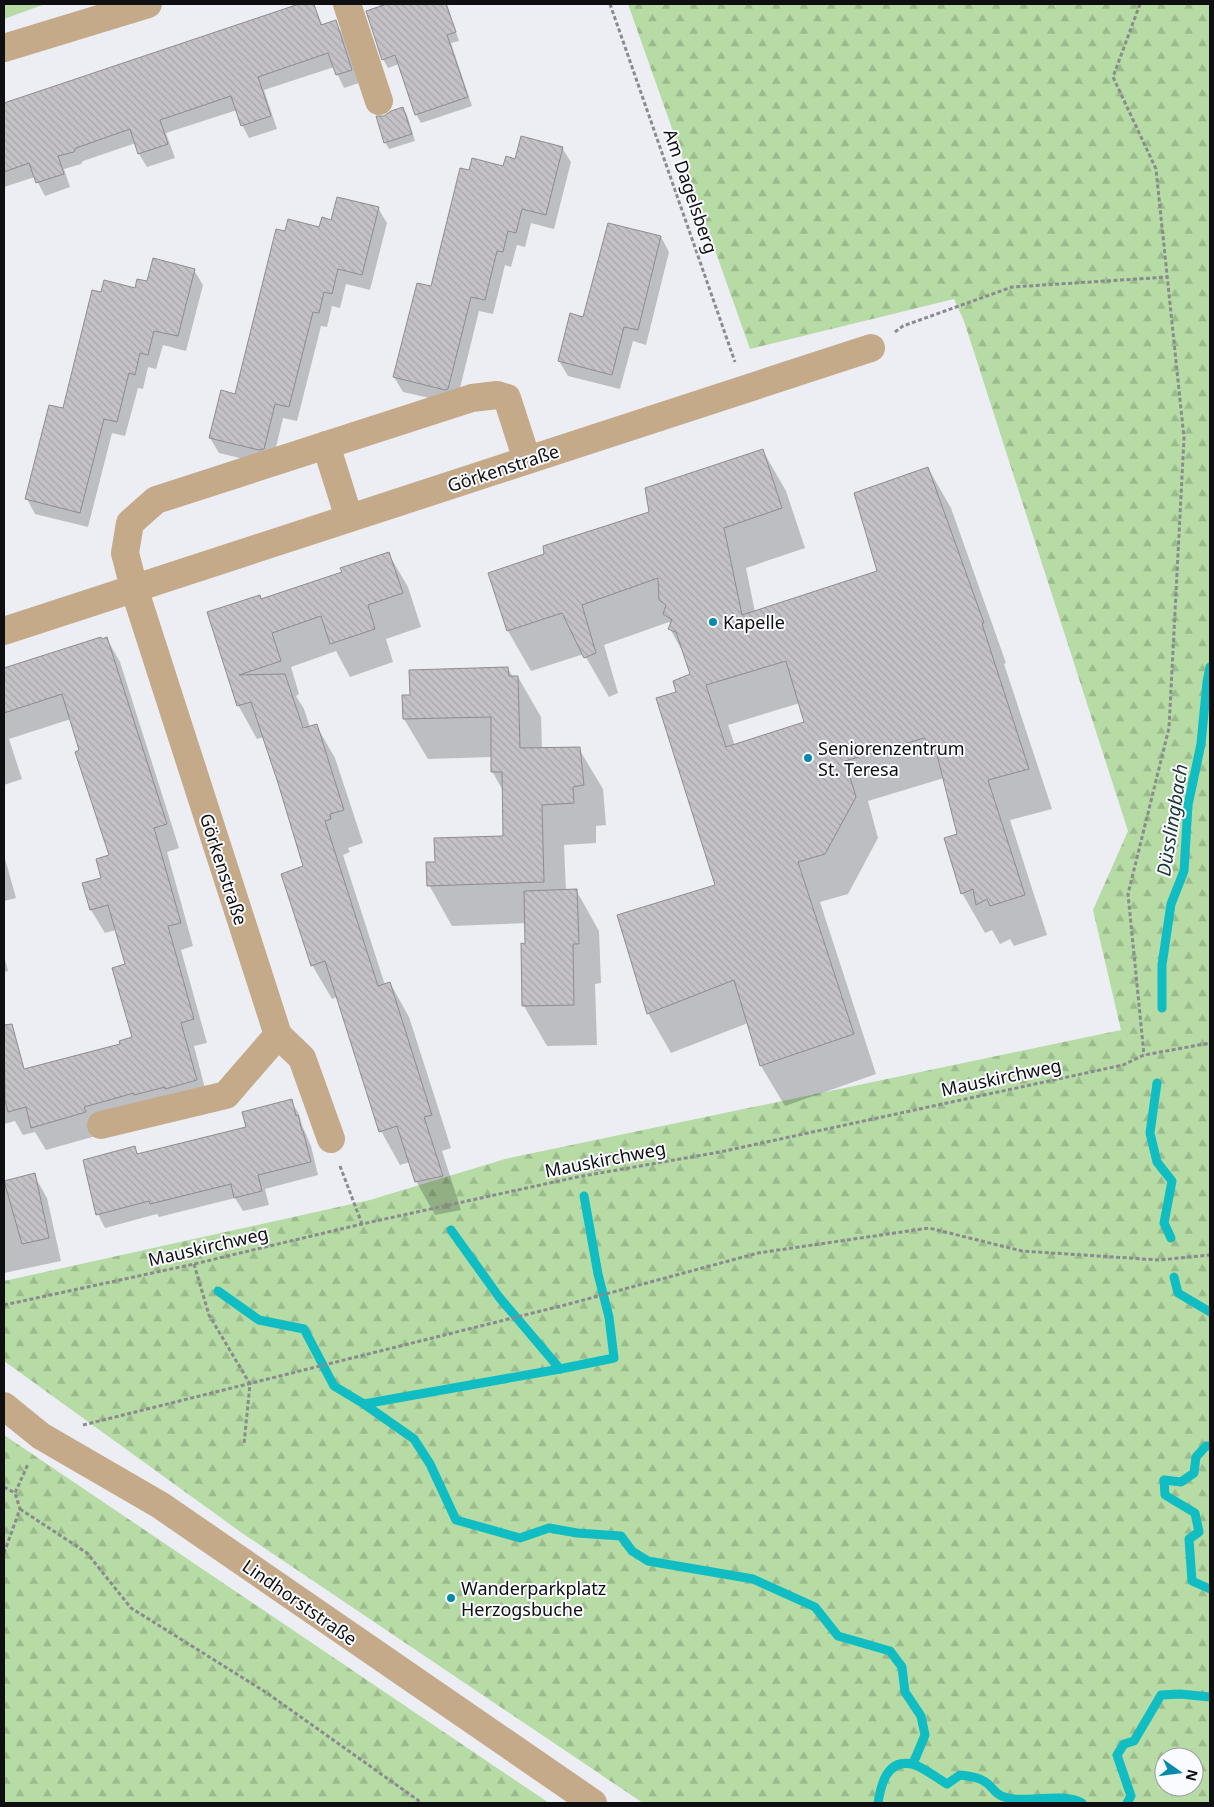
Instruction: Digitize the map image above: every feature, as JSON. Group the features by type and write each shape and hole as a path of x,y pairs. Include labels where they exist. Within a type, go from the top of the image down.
{"street":[{"path":"4,48 148,4"},
{"path":"347,4 380,101"},
{"name":"Görkenstraße","path":"4,631 871,348"},
{"path":"134,588 125,553 130,523 156,500 472,398 497,395 507,398 527,460"},
{"path":"326,445 349,518"},
{"name":"Görkenstraße","path":"134,588 278,1035 302,1058 331,1139"},
{"path":"101,1125 226,1095 278,1035"},
{"name":"Lindhorststraße","path":"4,1406 41,1436 160,1505 593,1803"}],"path":[{"name":"Am Dagelsberg","path":"610,4 732,347 742,389"},
{"path":"1140,4 1113,77 1156,169 1184,438 1169,728 1128,894 1144,1054"},
{"path":"871,348 903,326 1012,287 1168,277"},
{"name":"Mauskirchweg","path":"4,1305 577,1177 729,1150 1124,1065 1144,1054 1210,1043"},
{"path":"331,1139 362,1224"},
{"path":"4,1553 20,1509 15,1492 41,1436 565,1306 758,1253 929,1228 1022,1251 1159,1260 1210,1255"},
{"path":"194,1264 209,1316 250,1384 244,1444"},
{"path":"4,1487 15,1492"},
{"path":"20,1509 87,1553 131,1608 267,1694 422,1803"}],"green space":[{"path":"4,4 45,4 4,19"},
{"path":"628,4 1210,4 1210,1803 643,1803 242,1533 4,1361 4,1281 370,1200 505,1159 1121,1030 1093,910 1128,831 964,321 954,299 750,349"},
{"path":"4,1435 549,1803 4,1803"}],"building":[{"path":"299,4 314,4 321,25 336,20 352,70 336,75 328,53 258,77 271,116 241,126 231,96 160,120 168,144 138,154 130,129 76,148 74,152 58,156 64,174 36,183 29,163 4,172 4,103"},
{"path":"387,4 446,4 456,32 447,35 468,97 415,115 395,55 382,60 366,11"},
{"path":"403,107 412,134 384,143 376,116 384,116 391,111"},
{"path":"521,136 563,147 546,215 522,209 516,233 508,231 503,252 497,251 485,300 471,297 448,389 445,390 393,377 417,283 431,286 460,168 469,170 472,158 503,166 506,156 515,159"},
{"path":"337,197 379,207 362,275 338,269 332,294 324,292 319,313 313,312 289,407 275,404 264,449 259,450 209,438 221,390 235,394 276,229 285,231 288,219 319,227 322,217 331,220"},
{"path":"608,223 661,236 638,330 624,327 612,375 558,361 570,313 583,317"},
{"path":"153,258 195,269 178,336 154,331 148,355 140,353 135,375 129,373 117,422 104,419 80,513 25,499 49,405 63,408 92,290 101,292 104,280 135,288 137,279 147,281"},
{"name":"Seniorenzentrum St. Teresa","path":"763,449 782,508 724,528 742,615 877,571 854,493 928,467 984,623 982,624 1029,769 988,780 1025,895 990,906 987,899 976,905 973,889 961,894 944,838 957,834 937,755 924,738 845,761 856,797 825,854 798,862 854,1034 760,1066 734,980 647,1014 617,915 715,885 656,698 676,692 673,681 690,674 676,632 668,629 672,620 663,614 666,605 659,600 658,578 582,605 596,653 584,658 562,613 507,631 488,573 544,554 543,546 649,512 645,488","holes":["786,661 804,722 726,747 706,685"]},
{"path":"389,552 403,593 368,605 375,629 330,644 321,616 272,633 281,661 239,675 285,674 303,728 317,724 344,810 330,814 331,819 325,821 378,986 390,982 432,1115 424,1117 443,1176 415,1182 397,1126 379,1132 325,961 311,966 281,874 303,866 251,702 237,706 207,612 260,595 261,599 342,572 340,568"},
{"path":"101,637 102,639 107,637 167,824 154,828 181,923 168,926 194,1019 181,1023 197,1080 165,1089 165,1087 134,1095 134,1093 84,1107 86,1112 31,1128 26,1107 8,1112 5,1101 4,1025 12,1024 24,1069 120,1044 119,1041 132,1037 112,968 125,964 108,905 90,910 82,883 101,878 96,859 109,855 75,752 79,750 62,694 4,713 4,668"},
{"path":"508,667 509,676 518,676 520,748 580,747 584,785 573,787 574,803 542,805 544,882 427,886 426,862 435,862 434,838 503,836 502,772 491,772 491,717 403,719 402,695 410,695 409,670"},
{"path":"577,889 579,944 573,944 574,1005 522,1006 521,943 525,944 524,891"},
{"path":"292,1099 311,1162 258,1175 262,1191 234,1198 231,1184 150,1204 149,1201 96,1215 83,1160 135,1146 137,1154 246,1127 242,1112"},
{"path":"35,1173 49,1238 22,1244 4,1181"}],"waterway":[{"name":"Düsslingbach","path":"1162,1008 1162,965 1171,904 1184,871 1188,805 1201,744 1210,667"},
{"name":"Düsslingbach","path":"1157,1083 1150,1133 1157,1162 1172,1181 1164,1223 1171,1238"},
{"path":"364,1404 614,1358 609,1317 598,1274 584,1196"},
{"path":"451,1230 499,1297 560,1369"},
{"name":"Düsslingbach","path":"1174,1277 1178,1293 1210,1312"},
{"path":"218,1291 259,1320 304,1329 334,1386 364,1404 414,1439 430,1464 456,1520 520,1538 549,1528 577,1533 621,1536 632,1551 648,1561 753,1579 815,1607 838,1636 890,1651 902,1667 905,1692 921,1716 925,1735 913,1764"},
{"name":"Düsslingbach","path":"1210,1446 1206,1446 1196,1457 1194,1473 1181,1482 1164,1480 1165,1495 1195,1513 1199,1532 1189,1539 1192,1581 1210,1589"},
{"name":"Düsslingbach","path":"1127,1803 1131,1796 1117,1755 1124,1744 1134,1741 1161,1695 1180,1694 1210,1697"},
{"name":"Düsslingbach","path":"878,1803 883,1781 891,1769 903,1763 920,1767 947,1784 960,1775 977,1778 986,1782 998,1794 1007,1798 1067,1798 1082,1803"}],"place":[{"name":"Kapelle","path":"713,622"},
{"name":"Seniorenzentrum St. Teresa","path":"808,758"},
{"name":"Wanderparkplatz Herzogsbuche","path":"451,1598"}]}
